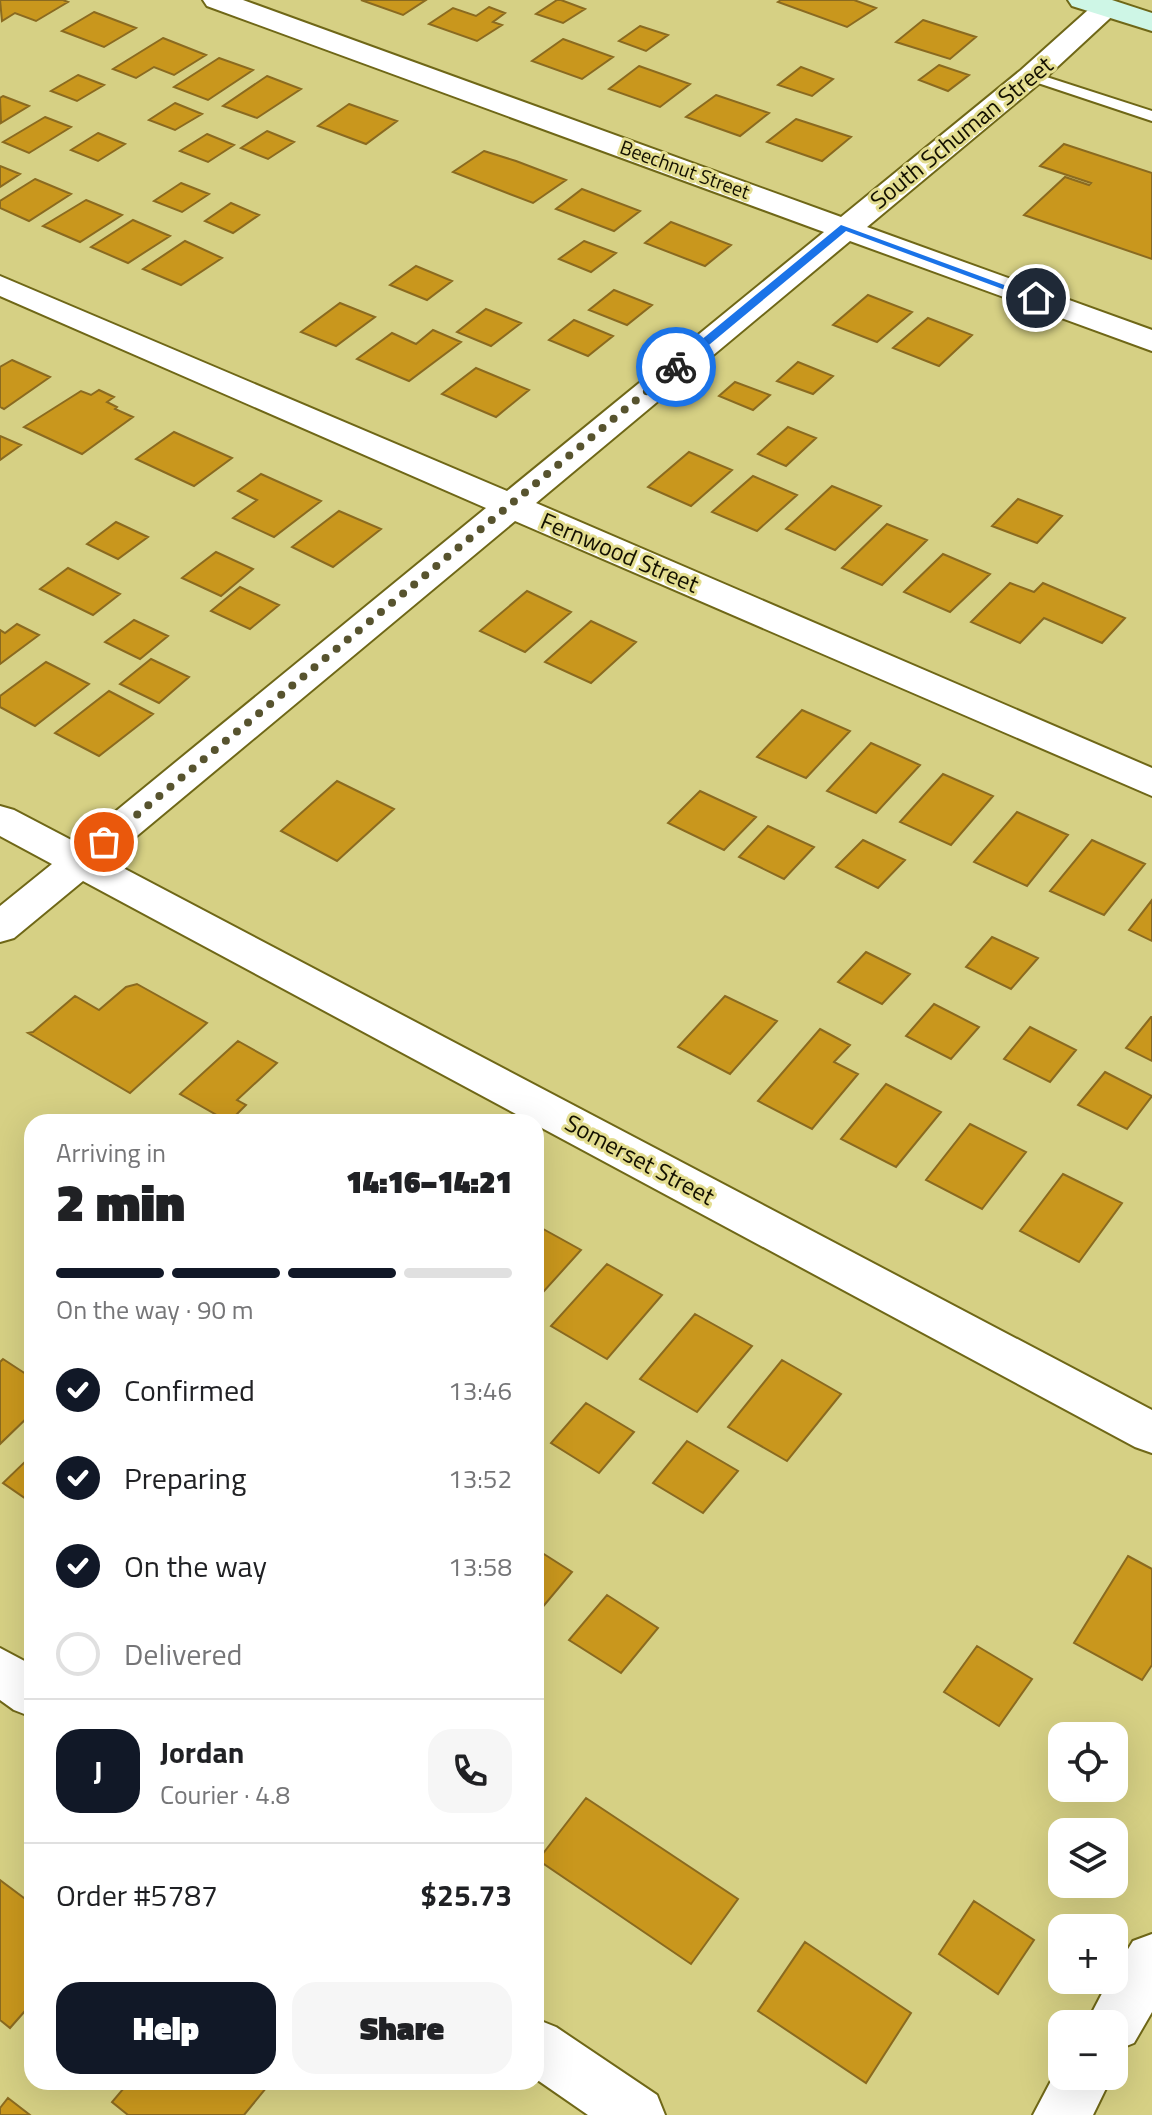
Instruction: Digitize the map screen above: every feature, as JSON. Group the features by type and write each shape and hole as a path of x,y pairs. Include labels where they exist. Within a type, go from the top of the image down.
{"main road":[{"path":"1094,4 1152,22"}],"street":[{"name":"Beechnut Street","path":"217,0 1152,341"},
{"name":"South Schuman Street","path":"0,928 844,227 1031,76 1094,4"},
{"name":"Fernwood Street","path":"0,285 1152,783"},
{"name":"Somerset Street","path":"0,819 1152,1433"},
{"path":"0,1671 24,1688"},
{"path":"1122,2010 1152,1960"},
{"path":"544,2051 637,2115"},
{"path":"1061,2115 1076,2090"}],"lane":[{"path":"1031,76 1152,116"}],"building":[{"path":"0,0 68,2 36,21 15,13 2,21"},
{"path":"361,0 426,0 403,15"},
{"path":"557,0 585,9 563,23 536,14"},
{"path":"854,0 876,8 847,27 778,2"},
{"path":"489,7 505,13 493,22 502,25 477,41 429,24 453,8 476,16"},
{"path":"94,12 136,28 104,47 62,31"},
{"path":"923,20 976,37 950,59 896,42"},
{"path":"640,26 668,35 646,51 619,41"},
{"path":"163,38 206,55 174,75 154,67 136,78 113,69"},
{"path":"563,39 613,57 582,79 532,61"},
{"path":"219,58 253,70 208,100 174,87"},
{"path":"939,65 969,75 948,91 919,80"},
{"path":"639,66 690,84 660,107 609,89"},
{"path":"801,67 833,79 812,96 778,85"},
{"path":"78,75 104,85 77,101 51,91"},
{"path":"267,76 301,89 257,118 223,106"},
{"path":"716,95 769,113 740,136 686,117"},
{"path":"3,96 29,106 1,123 0,98"},
{"path":"175,103 202,114 175,130 149,120"},
{"path":"349,104 397,121 366,144 318,126"},
{"path":"45,117 71,127 29,153 3,142"},
{"path":"796,119 851,137 822,161 767,142"},
{"path":"267,131 294,142 268,159 241,148"},
{"path":"98,133 125,144 98,161 71,150"},
{"path":"207,134 234,145 208,162 180,151"},
{"path":"1064,144 1152,173 1152,259 1024,215 1065,177 1091,183 1040,166"},
{"path":"484,151 566,180 533,203 453,172"},
{"path":"0,166 20,174 0,187"},
{"path":"35,179 71,194 29,221 0,208 0,201"},
{"path":"181,183 209,194 182,212 154,201"},
{"path":"582,189 640,211 614,231 556,209"},
{"path":"86,200 122,215 80,242 43,226"},
{"path":"231,203 259,215 233,233 205,221"},
{"path":"133,220 170,236 128,263 91,247"},
{"path":"671,222 731,245 705,266 645,243"},
{"path":"185,241 222,258 181,285 143,269"},
{"path":"584,241 616,253 591,272 559,259"},
{"path":"416,266 452,281 427,300 390,285"},
{"path":"614,290 652,305 627,325 589,310"},
{"path":"868,295 912,312 877,342 833,325"},
{"path":"340,303 375,317 336,346 301,332"},
{"path":"486,309 521,323 491,346 457,332"},
{"path":"928,318 972,335 939,366 893,348"},
{"path":"574,320 613,336 588,356 549,340"},
{"path":"433,330 461,342 409,381 357,359 392,333 416,344"},
{"path":"12,360 50,377 4,409 0,407 0,367"},
{"path":"798,362 833,376 813,394 777,381"},
{"path":"476,368 529,390 496,417 442,394"},
{"path":"735,382 770,395 753,410 719,396"},
{"path":"99,390 114,397 107,402 117,407 115,409 133,417 82,454 24,427 81,391 91,395"},
{"path":"788,427 816,438 786,466 758,454"},
{"path":"174,432 232,458 194,486 136,459"},
{"path":"0,436 21,445 0,460"},
{"path":"689,452 732,470 691,506 648,487"},
{"path":"261,474 321,501 274,537 233,518 257,500 238,491"},
{"path":"753,476 797,495 757,531 712,512"},
{"path":"832,486 881,506 835,550 786,529"},
{"path":"1018,499 1062,516 1037,543 992,526"},
{"path":"339,511 381,529 333,567 292,547"},
{"path":"116,522 148,537 118,559 87,544"},
{"path":"887,524 927,540 882,585 842,568"},
{"path":"216,552 253,569 221,596 182,578"},
{"path":"943,554 990,574 950,612 904,592"},
{"path":"68,568 120,594 93,615 40,589"},
{"path":"1010,583 1034,592 1043,583 1125,618 1102,643 1044,618 1020,643 971,622"},
{"path":"240,587 279,605 250,629 211,611"},
{"path":"527,591 571,612 525,652 480,631"},
{"path":"134,620 168,636 140,659 105,642"},
{"path":"591,621 636,642 591,683 545,662"},
{"path":"17,624 39,635 0,664 0,630 5,633"},
{"path":"151,659 189,677 159,703 120,684"},
{"path":"46,662 89,684 35,726 0,707 0,696"},
{"path":"109,691 153,714 99,756 55,733"},
{"path":"802,710 850,731 806,778 757,757"},
{"path":"871,743 920,765 876,813 827,791"},
{"path":"943,774 993,796 951,845 900,822"},
{"path":"337,781 394,809 337,861 281,831"},
{"path":"700,791 756,817 724,850 668,823"},
{"path":"1017,812 1068,835 1027,886 974,862"},
{"path":"768,826 814,847 784,879 739,857"},
{"path":"863,840 905,860 878,888 836,867"},
{"path":"1092,840 1145,864 1104,915 1050,891"},
{"path":"1152,900 1152,941 1129,930"},
{"path":"992,937 1038,958 1011,989 966,967"},
{"path":"866,952 910,974 882,1004 838,982"},
{"path":"137,984 207,1023 130,1093 28,1033 75,996 99,1010 126,987"},
{"path":"725,996 777,1021 730,1074 678,1047"},
{"path":"934,1004 979,1027 951,1059 906,1036"},
{"path":"1152,1017 1152,1061 1126,1048"},
{"path":"1030,1027 1076,1050 1050,1082 1004,1059"},
{"path":"820,1029 850,1045 834,1062 858,1074 812,1129 758,1101"},
{"path":"238,1041 277,1063 237,1100 246,1105 237,1114 215,1114 180,1094"},
{"path":"1105,1072 1152,1096 1127,1129 1078,1105"},
{"path":"886,1084 941,1112 896,1167 841,1139"},
{"path":"970,1124 1026,1152 982,1209 926,1180"},
{"path":"1063,1174 1122,1203 1079,1262 1020,1231"},
{"path":"544,1229 581,1250 544,1291"},
{"path":"607,1264 662,1295 607,1359 551,1326"},
{"path":"695,1314 752,1346 697,1412 640,1379"},
{"path":"3,1359 24,1373 24,1421 0,1444 0,1362"},
{"path":"782,1360 841,1394 787,1461 728,1427"},
{"path":"586,1403 634,1432 599,1473 551,1443"},
{"path":"687,1441 738,1471 703,1513 653,1483"},
{"path":"24,1463 24,1497 3,1483"},
{"path":"544,1554 572,1572 544,1605"},
{"path":"1128,1556 1152,1569 1152,1665 1142,1680 1074,1643"},
{"path":"607,1595 658,1628 621,1673 569,1640"},
{"path":"977,1646 1032,1679 999,1726 944,1692"},
{"path":"586,1798 738,1899 691,1964 544,1864 544,1852"},
{"path":"0,1880 24,1898 24,2012 10,2028 0,2020"},
{"path":"974,1901 1034,1940 998,1994 939,1954"},
{"path":"805,1942 911,2013 866,2083 758,2011"},
{"path":"122,2090 264,2090 244,2115 128,2115 112,2102"},
{"path":"8,2098 30,2115 0,2115 0,2108"}],"way so far":[{"path":"104,842 676,367"}],"route":[{"path":"676,367 844,227 1036,298"}]}
